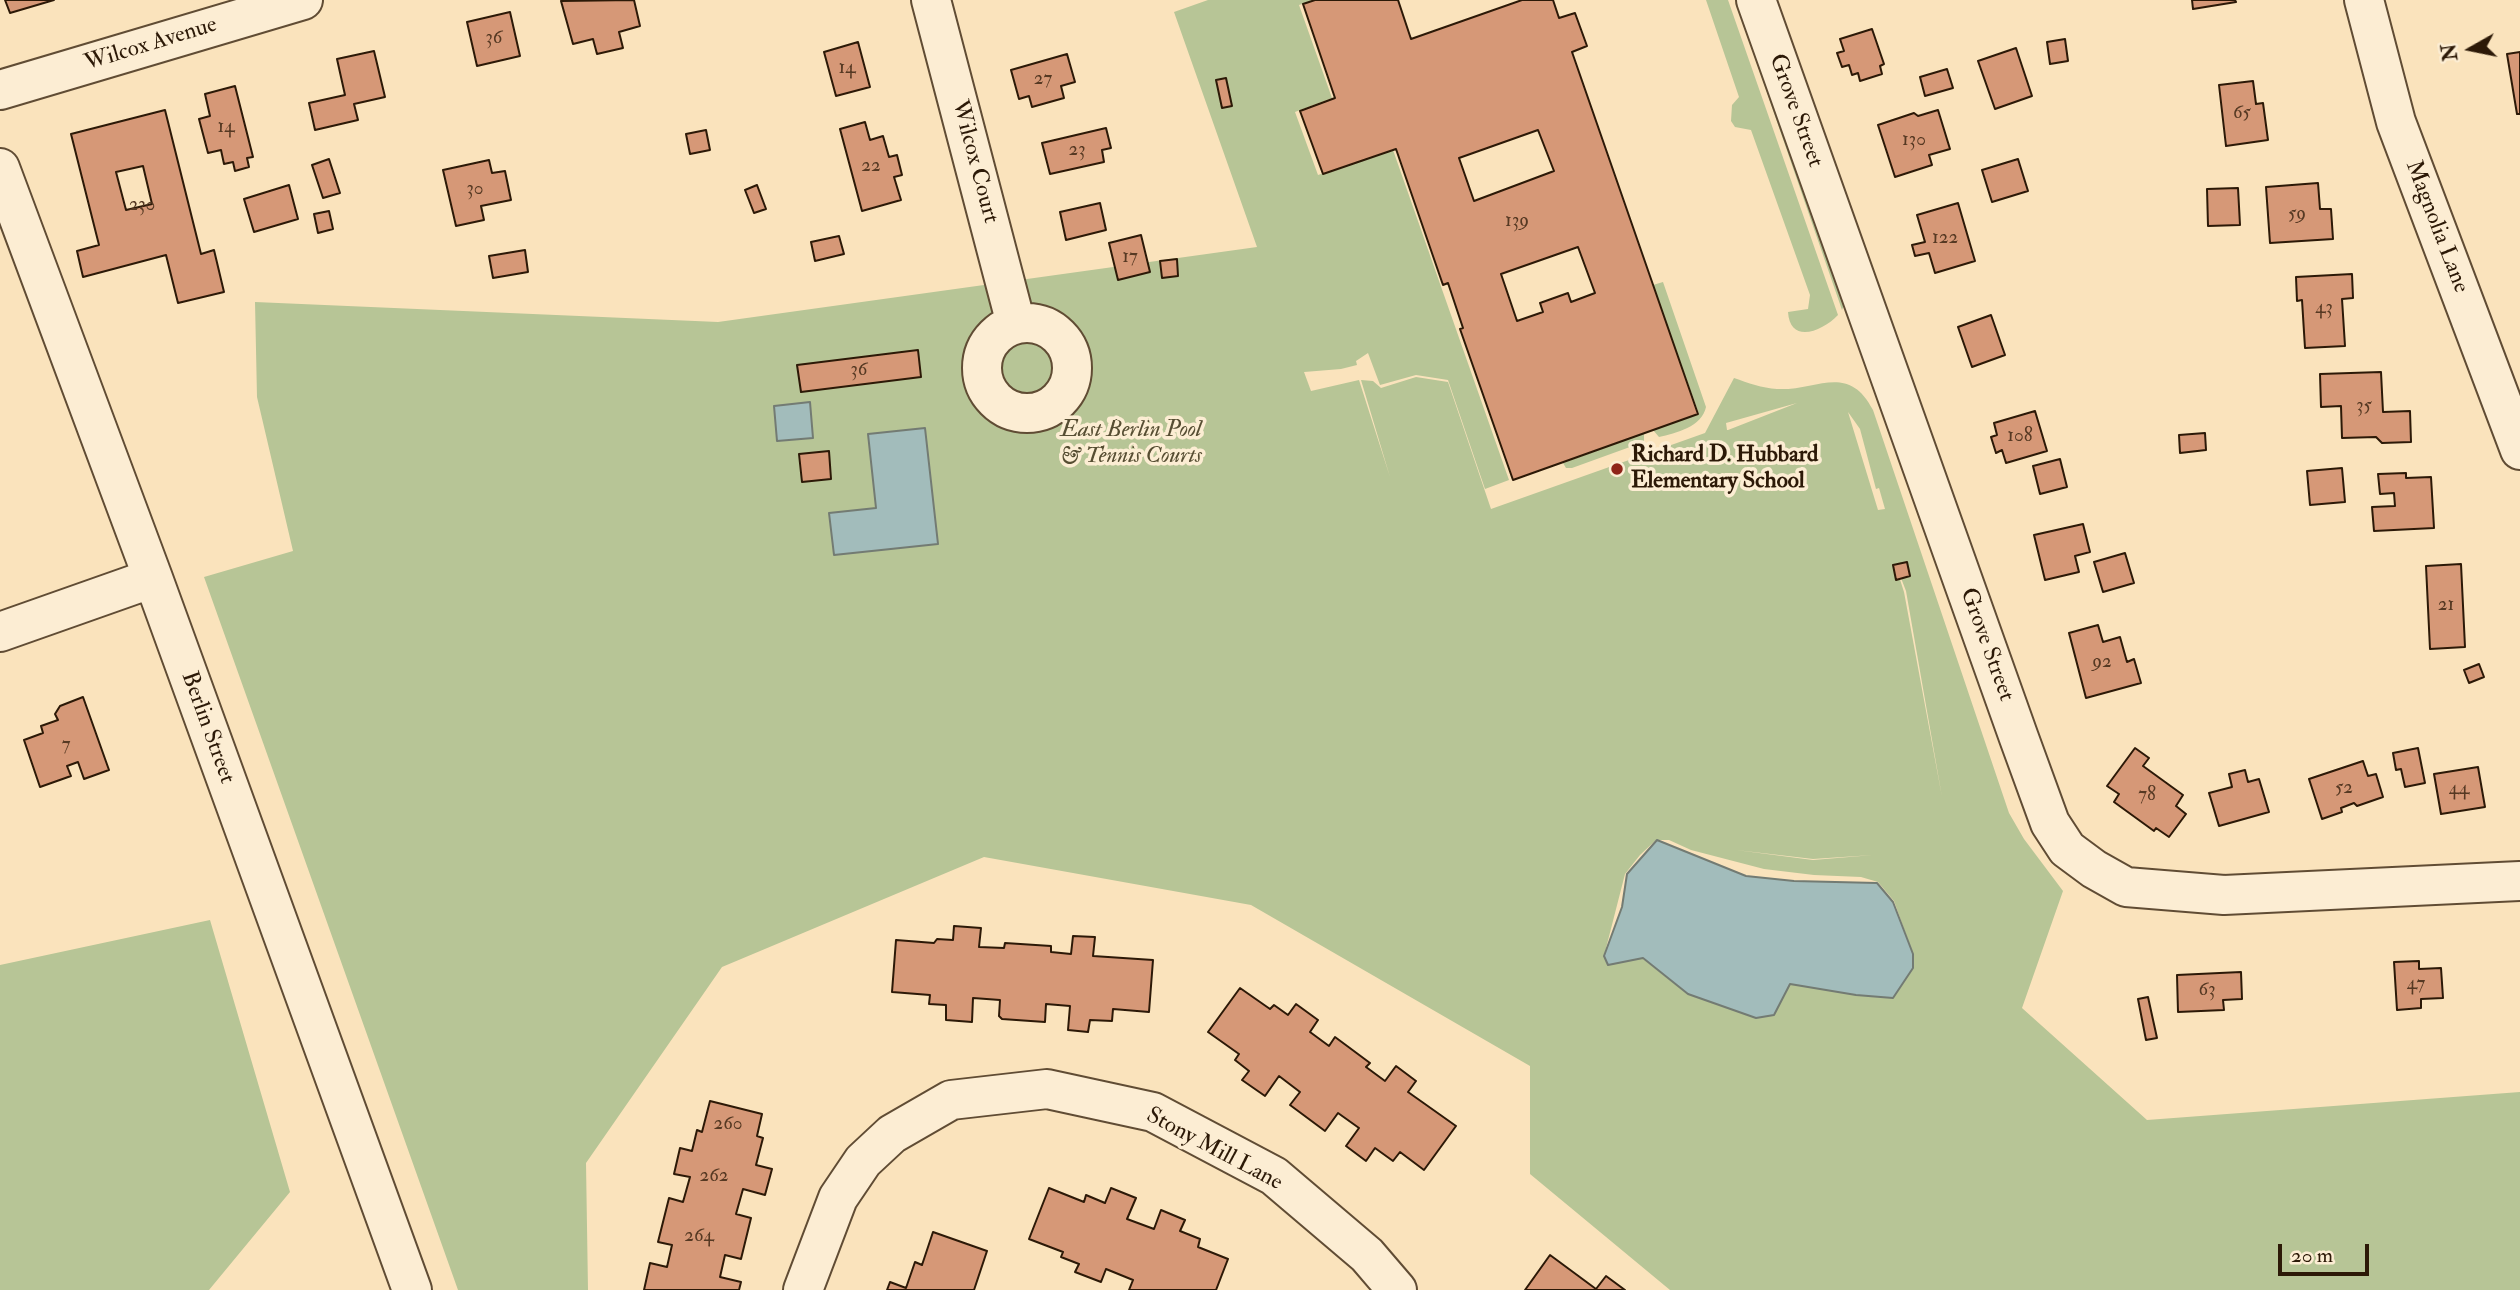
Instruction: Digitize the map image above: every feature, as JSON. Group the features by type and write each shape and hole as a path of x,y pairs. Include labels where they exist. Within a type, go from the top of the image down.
{"street":[{"name":"Wilcox Avenue","path":"0,90 303,0"},
{"name":"Wilcox Court","path":"931,0 1016,324"},
{"name":"Grove Street","path":"1756,0 2041,799 2050,823 2067,849 2094,869 2126,887 2173,892 2224,895 2520,881"},
{"name":"Magnolia Lane","path":"2364,0 2396,122 2520,450"},
{"name":"Berlin Street","path":"0,168 153,578 412,1290"},
{"path":"0,632 153,578"},
{"name":"Stony Mill Lane","path":"803,1290 838,1198 863,1161 892,1134 951,1100 1047,1090 1153,1112 1274,1176 1367,1255 1397,1290"}],"green space":[{"name":"East Berlin Pool & Tennis Courts","path":"1208,0 1315,0 1299,5 1332,98 1295,112 1318,175 1393,150 1509,480 1485,489 1448,380 1416,375 1380,385 1368,353 1356,361 1357,365 1304,372 1311,391 1359,380 1390,477 1361,380 1373,381 1381,388 1416,377 1448,382 1491,509 1705,433 1734,378 1777,389 1842,383 1863,395 1873,410 2009,813 2024,839 2063,891 2022,1008 2147,1120 2520,1092 2520,1290 1670,1290 1530,1174 1530,1066 1251,905 984,857 722,967 586,1163 588,1290 458,1290 204,577 293,551 257,397 255,302 718,322 1257,247 1174,12","holes":["1797,403 1728,430 1726,423","1848,412 1860,429 1876,489 1879,488 1885,509 1878,510","1906,562 1910,576 1901,578 1906,591 1942,797 1904,592 1895,564","1656,840 1669,840 1691,850 1764,869 1861,877 1878,882 1894,901 1913,954 1893,998 1790,984 1774,1015 1688,994 1642,958 1604,956 1625,874","1736,850 1813,859 1873,855 1813,860"]},
{"path":"1706,0 1728,0 1838,315 1816,330 1801,332 1790,322 1788,312 1808,309 1810,295 1751,130 1735,127 1731,121 1732,105 1739,97"},
{"path":"1735,0 1743,0 1846,300 1842,310"},
{"path":"1663,282 1706,407 1704,414 1694,424 1659,437 1653,430 1699,414 1653,285"},
{"path":"1644,433 1644,441 1641,443 1572,468 1566,468 1563,463"},
{"path":"210,920 290,1192 209,1290 0,1290 0,965"}],"water":[{"path":"810,402 813,438 777,441 774,406"},
{"path":"925,428 938,544 834,555 829,513 876,508 868,434"},
{"path":"1657,840 1746,876 1794,881 1877,883 1893,902 1913,954 1913,968 1893,998 1790,984 1774,1015 1756,1018 1688,994 1643,958 1608,965 1604,956 1622,907 1627,874"}],"building":[{"path":"5,0 54,0 10,13"},
{"path":"634,0 640,26 619,32 623,48 597,54 593,39 573,44 561,1"},
{"path":"1315,0 1398,0 1411,39 1522,0 1553,0 1559,18 1575,13 1587,46 1572,52 1698,414 1513,480 1460,329 1463,328 1448,283 1443,285 1396,149 1323,174 1300,111 1335,98 1303,4","holes":["1538,130 1554,171 1474,201 1459,158","1578,247 1595,293 1571,302 1568,293 1540,303 1543,312 1517,321 1501,274"]},
{"path":"2192,0 2235,0 2236,2 2193,9"},
{"path":"510,12 520,56 477,66 467,22"},
{"path":"1872,29 1884,64 1880,66 1882,74 1860,81 1858,73 1852,75 1849,65 1842,67 1837,53 1844,51 1840,39"},
{"path":"2065,39 2068,61 2050,64 2047,42"},
{"path":"858,42 870,87 836,96 824,52"},
{"path":"2016,48 2032,96 1995,109 1978,61"},
{"path":"374,51 385,97 354,104 358,120 315,130 309,103 345,95 337,59"},
{"path":"2520,52 2520,114 2517,114 2507,54"},
{"path":"1067,54 1075,82 1061,86 1064,98 1032,107 1029,96 1019,99 1011,70"},
{"path":"1947,69 1953,88 1925,96 1920,77"},
{"path":"1226,78 1232,106 1222,108 1216,80"},
{"path":"2253,81 2256,104 2263,103 2268,140 2226,146 2219,85"},
{"path":"235,86 253,157 247,158 249,167 235,171 233,162 224,164 221,150 208,153 199,119 210,116 205,94"},
{"path":"165,110 201,254 214,250 224,292 178,303 166,255 83,277 77,251 99,245 71,134","holes":["143,166 152,204 126,210 116,172"]},
{"path":"1938,110 1950,149 1929,155 1932,165 1895,177 1878,125 1914,113 1918,116"},
{"path":"865,122 870,140 883,136 889,157 897,155 902,175 894,177 901,200 862,211 840,129"},
{"path":"1106,128 1111,148 1102,150 1104,162 1050,174 1042,143"},
{"path":"706,130 710,150 690,154 686,134"},
{"path":"329,159 340,193 323,198 312,165"},
{"path":"2018,159 2028,191 1992,202 1982,170"},
{"path":"489,160 492,173 505,171 511,200 481,206 484,220 456,226 443,170"},
{"path":"2318,183 2320,209 2331,209 2333,239 2270,243 2266,187"},
{"path":"289,185 298,219 254,232 244,199"},
{"path":"757,185 766,209 754,213 745,190"},
{"path":"2238,188 2240,225 2208,226 2207,189"},
{"path":"1100,203 1106,230 1066,240 1060,212"},
{"path":"1958,203 1975,261 1935,273 1929,253 1915,256 1912,245 1925,242 1917,215"},
{"path":"329,211 333,229 318,233 314,214"},
{"path":"1141,235 1150,272 1118,280 1109,243"},
{"path":"839,236 844,254 815,261 811,242"},
{"path":"525,250 528,272 493,278 489,256"},
{"path":"1177,259 1178,276 1162,278 1160,261"},
{"path":"2352,274 2353,298 2342,299 2345,346 2305,348 2302,300 2297,301 2296,277"},
{"path":"1991,315 2005,355 1972,367 1958,327"},
{"path":"918,350 921,377 801,392 797,365"},
{"path":"2381,372 2383,412 2410,411 2411,442 2382,443 2376,437 2342,438 2341,406 2321,407 2320,374"},
{"path":"2035,411 2047,451 2006,463 2002,450 1996,453 1991,437 1997,435 1994,423"},
{"path":"2205,433 2206,450 2180,453 2179,435"},
{"path":"829,451 831,479 802,482 799,454"},
{"path":"2060,459 2067,487 2040,494 2033,466"},
{"path":"2342,468 2345,502 2310,505 2307,471"},
{"path":"2406,473 2406,478 2431,477 2434,528 2374,531 2372,507 2395,506 2394,493 2380,494 2378,474"},
{"path":"2083,524 2090,552 2075,556 2079,572 2045,580 2034,535"},
{"path":"2125,553 2134,583 2103,592 2094,562"},
{"path":"1907,562 1910,576 1896,580 1893,565"},
{"path":"2461,564 2465,647 2430,649 2426,566"},
{"path":"2098,625 2103,642 2120,637 2127,662 2134,659 2141,683 2086,698 2069,633"},
{"path":"2479,664 2484,677 2469,683 2464,670"},
{"path":"83,697 109,770 84,779 78,762 67,766 71,776 40,787 24,740 43,733 41,726 58,720 55,714 60,706"},
{"path":"2135,748 2149,758 2143,766 2183,795 2176,806 2186,814 2169,837 2156,828 2154,831 2114,802 2119,794 2107,786"},
{"path":"2418,748 2425,783 2405,787 2401,769 2396,770 2393,753"},
{"path":"2363,761 2368,776 2376,774 2383,797 2357,806 2354,803 2341,808 2342,812 2322,819 2309,779"},
{"path":"2478,767 2485,807 2441,814 2434,774"},
{"path":"2245,770 2248,782 2259,779 2269,812 2219,826 2209,793 2232,787 2229,774"},
{"path":"954,926 981,928 979,947 1004,948 1005,943 1051,946 1051,952 1071,954 1073,936 1095,937 1093,956 1153,960 1149,1012 1113,1009 1112,1021 1090,1020 1088,1032 1068,1030 1070,1006 1046,1004 1045,1022 1002,1019 999,1016 1000,1000 973,998 972,1022 946,1020 946,1005 929,1004 930,995 892,992 896,940 934,943 937,939 953,940"},
{"path":"2419,961 2419,969 2441,968 2443,998 2421,999 2421,1008 2397,1010 2394,962"},
{"path":"2241,972 2242,999 2223,1000 2224,1010 2178,1012 2177,975"},
{"path":"1240,988 1270,1009 1274,1005 1288,1015 1296,1004 1318,1020 1310,1032 1329,1046 1335,1037 1370,1063 1366,1067 1385,1081 1396,1066 1416,1081 1408,1092 1456,1126 1424,1170 1400,1152 1393,1161 1375,1148 1366,1161 1346,1146 1359,1128 1338,1113 1325,1131 1290,1105 1300,1092 1279,1076 1265,1096 1242,1080 1249,1071 1235,1060 1239,1054 1208,1032"},
{"path":"2148,997 2157,1038 2146,1040 2138,999"},
{"path":"710,1101 762,1114 757,1136 763,1138 756,1165 772,1169 765,1195 743,1189 736,1214 751,1218 741,1259 725,1255 720,1277 741,1282 739,1290 644,1290 650,1263 667,1267 672,1245 658,1242 669,1198 683,1202 690,1177 674,1174 680,1148 692,1151 697,1130 702,1132"},
{"path":"1049,1188 1084,1202 1086,1195 1105,1203 1111,1188 1136,1198 1127,1219 1154,1229 1161,1210 1185,1220 1180,1231 1200,1239 1198,1247 1228,1259 1216,1290 1129,1290 1133,1280 1106,1269 1101,1282 1075,1272 1079,1264 1061,1257 1063,1252 1029,1239"},
{"path":"933,1232 987,1251 974,1290 887,1290 890,1282 906,1288 915,1262 922,1265"},
{"path":"1550,1255 1596,1289 1606,1276 1625,1290 1525,1290"}],"place":[{"name":"Richard D. Hubbard Elementary School","path":"1617,469"}]}
